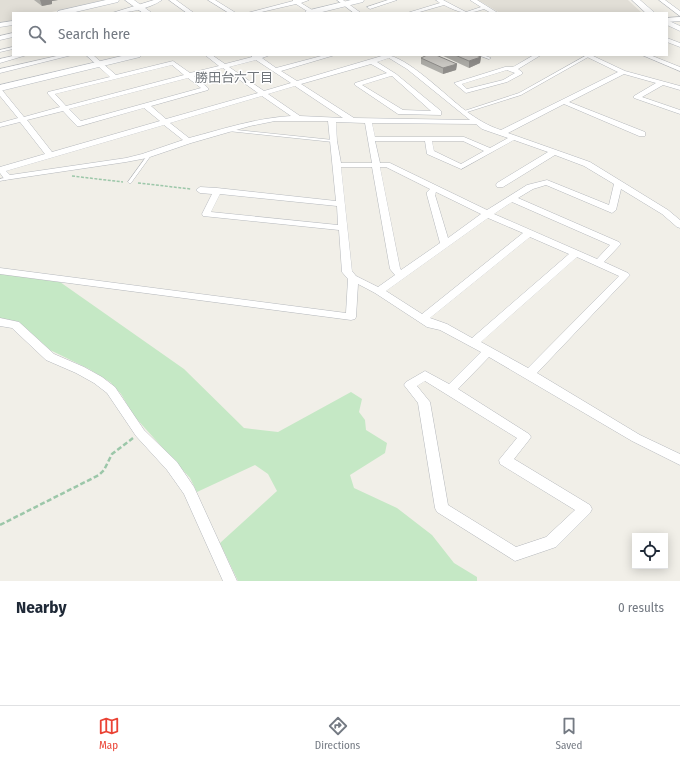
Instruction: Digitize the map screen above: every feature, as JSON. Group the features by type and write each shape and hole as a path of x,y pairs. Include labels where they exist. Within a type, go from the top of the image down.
{"street":[{"path":"65,12 115,0"},
{"path":"129,0 147,12"},
{"path":"119,12 140,7 159,0"},
{"path":"172,0 190,12"},
{"path":"211,0 231,12"},
{"path":"254,12 295,1 306,0"},
{"path":"315,12 343,2 360,0"},
{"path":"369,0 380,4"},
{"path":"376,12 370,7 394,0"},
{"path":"473,0 493,12"},
{"path":"636,0 642,8 649,12"},
{"path":"662,0 680,14"},
{"path":"295,1 311,12"},
{"path":"413,12 441,1 462,12"},
{"path":"343,2 357,12"},
{"path":"471,12 485,7"},
{"path":"668,21 680,19"},
{"path":"668,22 680,30"},
{"path":"0,25 12,23"},
{"path":"0,38 12,35"},
{"path":"668,40 680,45"},
{"path":"0,61 20,56"},
{"path":"0,71 55,56"},
{"path":"90,56 114,77"},
{"path":"0,88 133,56"},
{"path":"209,56 298,118"},
{"path":"0,125 190,76 255,56 353,121"},
{"path":"276,70 328,56"},
{"path":"477,122 353,121 298,118 261,120 126,160 4,179 0,169 373,62 389,56 409,68 485,128 587,164 665,212 680,225"},
{"path":"514,69 520,73 505,81 472,90 466,91 457,84 507,68 514,69 536,56"},
{"path":"587,56 623,72 680,88"},
{"path":"647,56 680,70"},
{"path":"373,62 394,75 438,113 401,112 357,84 392,74"},
{"path":"173,63 190,76 206,89 80,124 50,93 173,63"},
{"path":"501,133 623,72"},
{"path":"662,83 636,97 680,112"},
{"path":"0,91 50,155"},
{"path":"564,102 642,134"},
{"path":"146,106 188,141"},
{"path":"332,120 347,272 353,278 379,291 422,319 488,351 636,438 680,460"},
{"path":"368,121 395,269 401,276"},
{"path":"428,139 430,152 461,166 513,138"},
{"path":"372,139 464,139 490,151"},
{"path":"500,185 554,152"},
{"path":"337,166 376,164 387,165 529,233 625,275 529,374"},
{"path":"379,291 488,214 530,187 547,182 612,210 618,184"},
{"path":"436,189 431,192 431,195 445,245"},
{"path":"200,190 341,204"},
{"path":"217,191 206,214 343,228"},
{"path":"512,199 616,244 598,263"},
{"path":"422,319 529,233"},
{"path":"473,343 575,254"},
{"path":"0,270 352,317 353,278"},
{"path":"0,322 14,325 50,356 98,380 111,390 140,433 172,466 189,491 230,581"},
{"path":"450,390 488,351"},
{"path":"425,374 450,390 525,437 504,460 584,509 551,542 515,554 442,508 424,402 410,384 425,374"}],"lane":[{"path":"0,51 12,48"},
{"path":"483,56 489,58"},
{"path":"463,112 520,94 587,56"},
{"path":"227,130 333,141"},
{"path":"130,182 150,154"}],"path":[{"path":"0,525 99,475 104,470 112,454 140,433"}],"shaded area":[{"path":"0,0 106,0 52,12 12,12 12,20 0,23"},
{"path":"478,0 628,0 641,12 498,12"}],"green space":[{"path":"0,274 60,282 184,369 244,428 278,432 351,392 362,399 359,412 365,420 366,430 387,443 385,453 350,475 354,488 397,508 432,535 454,563 477,577 477,581 238,581 220,543 277,491 268,474 255,465 197,492 190,478 134,416 121,394 110,382 89,369 50,350 19,322 0,318"}],"building":[{"path":"425,56 438,56 457,64 443,68 421,58"},
{"path":"457,56 481,57 469,61"}],"district":[{"name":"勝田台六丁目","path":"234,77"}]}
